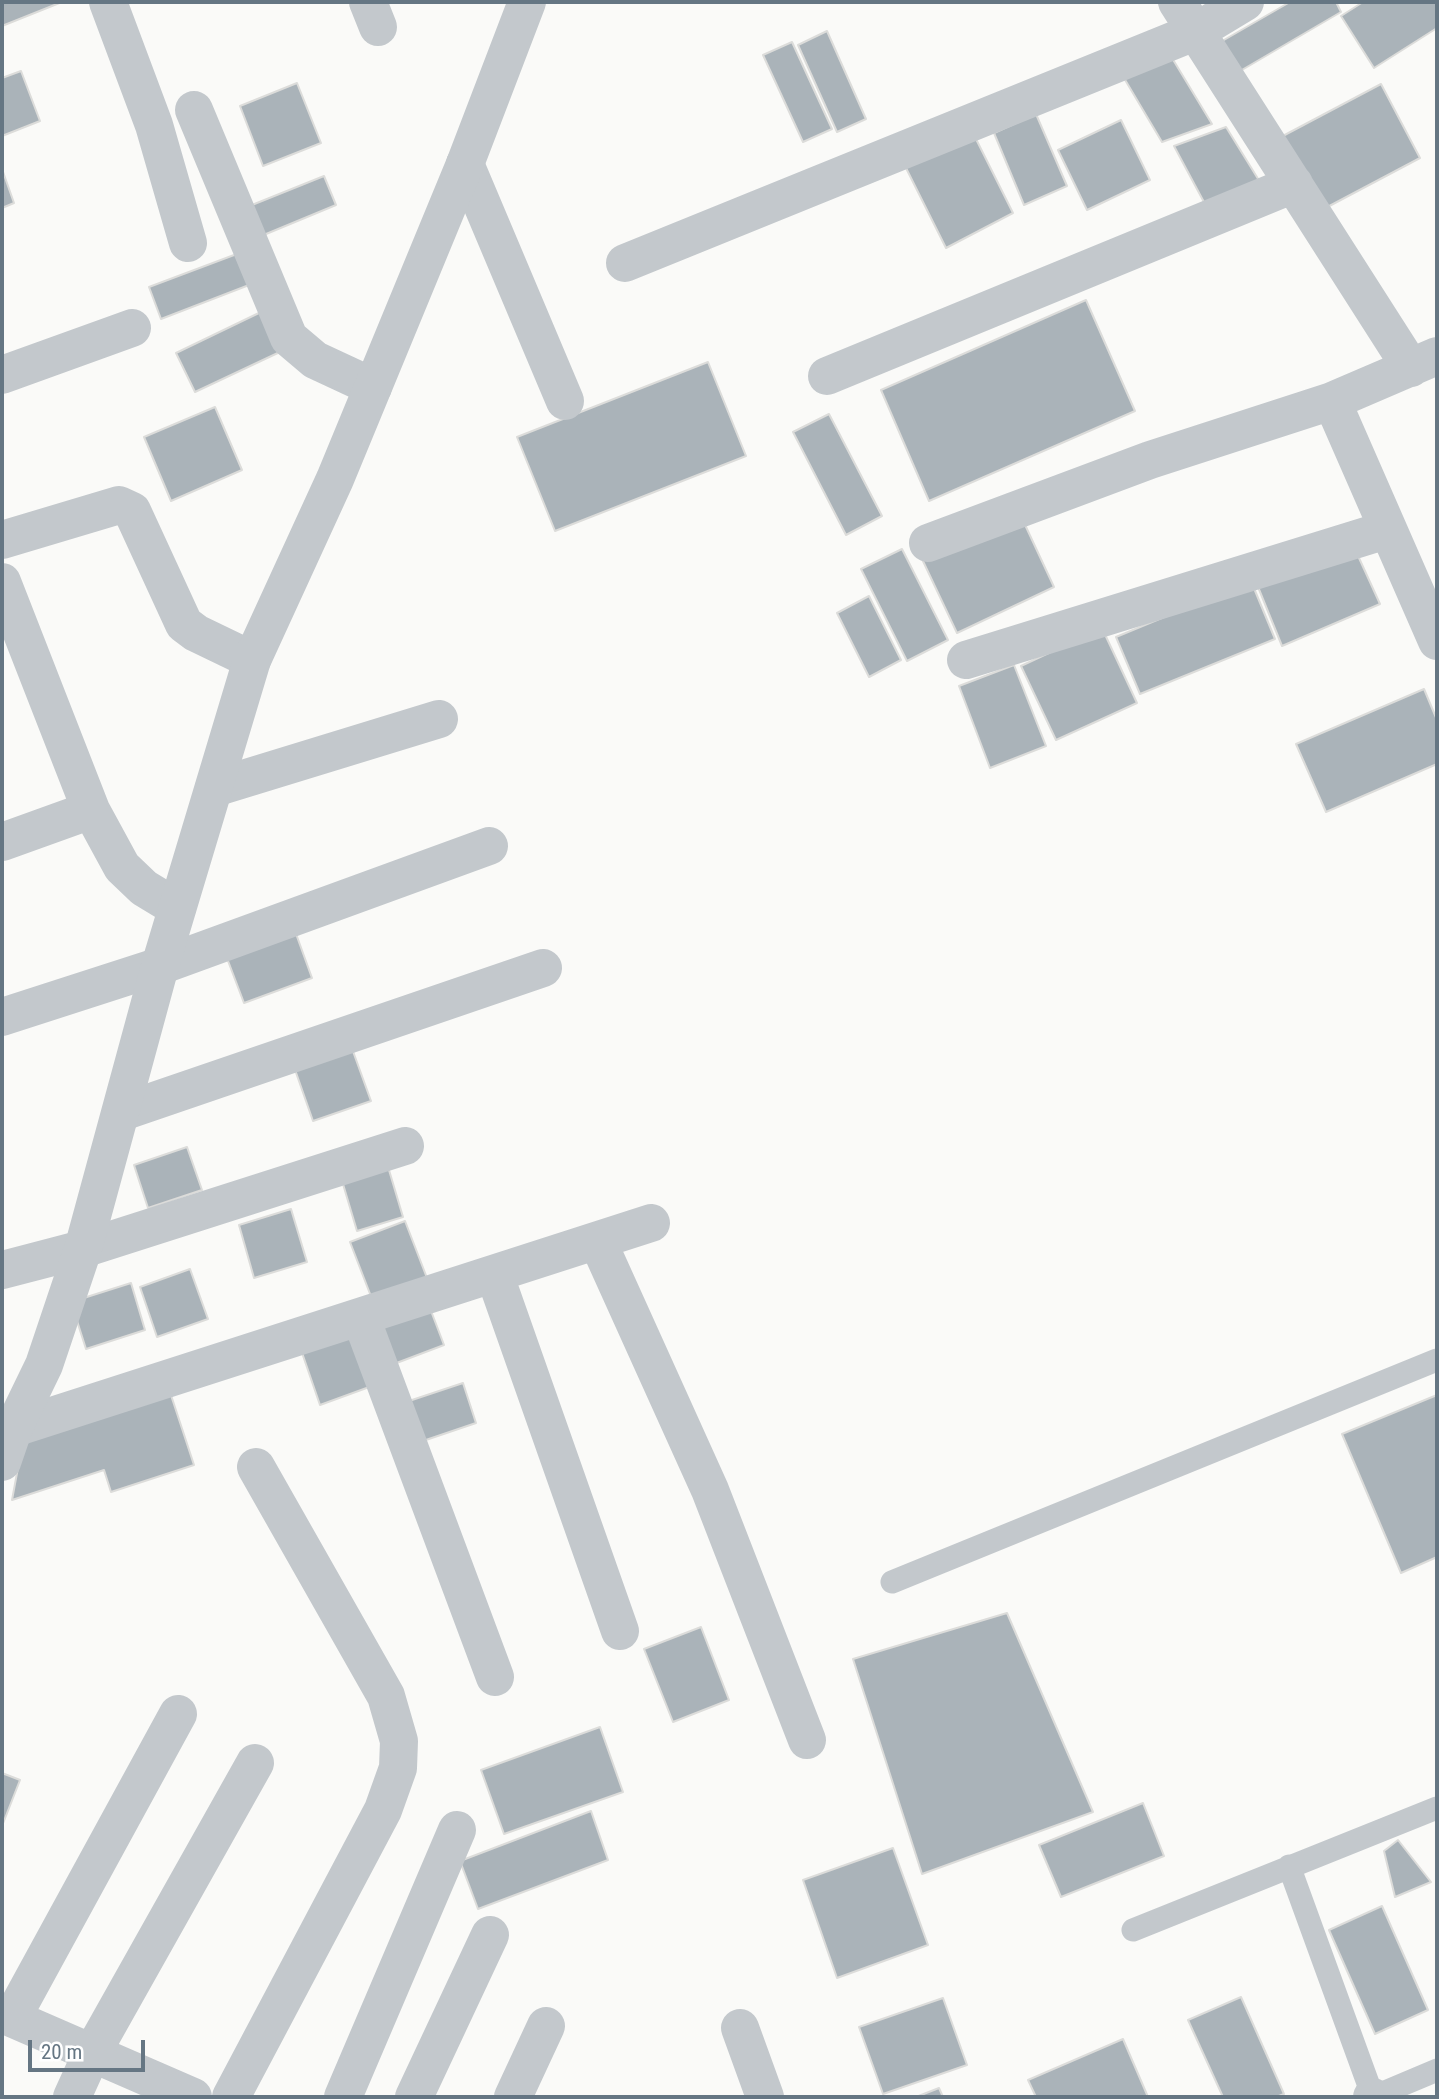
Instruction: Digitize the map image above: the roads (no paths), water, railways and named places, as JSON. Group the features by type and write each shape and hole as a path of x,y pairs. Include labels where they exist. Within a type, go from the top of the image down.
{"street":[{"path":"108,2 154,125 188,243"},
{"path":"6,1440 44,1365 83,1248 160,966 252,660 373,387 465,164 527,2"},
{"path":"625,263 1187,16 1245,2"},
{"path":"928,543 1150,460 1332,401 1424,362 1294,184 1187,16"},
{"path":"194,110 289,338 315,360 373,387"},
{"path":"465,164 565,401"},
{"path":"827,376 1294,184"},
{"path":"2,375 132,328"},
{"path":"1332,401 1386,530 1437,641"},
{"path":"2,540 119,505 132,511 184,624 196,633 252,660"},
{"path":"966,660 1386,530"},
{"path":"2,582 91,810 122,867 144,888 177,908"},
{"path":"214,788 439,719"},
{"path":"2,842 91,810"},
{"path":"2,1017 160,966 489,846"},
{"path":"122,1112 543,968"},
{"path":"2,1270 83,1248 405,1146"},
{"path":"6,1440 361,1318 651,1223"},
{"path":"598,1242 710,1490 807,1740"},
{"path":"495,1276 620,1631"},
{"path":"361,1318 495,1677"},
{"path":"232,2097 383,1810 398,1768 399,1741 386,1696 256,1467"},
{"path":"177,1714 7,2016 193,2097"},
{"path":"72,2097 92,2053 255,1763"},
{"path":"343,2097 457,1830"},
{"path":"414,2097 490,1935"},
{"path":"513,2097 546,2026"},
{"path":"740,2028 765,2097"}],"lane":[{"path":"892,1582 1437,1360"},
{"path":"1133,1930 1437,1808"},
{"path":"1289,1866 1373,2097 1437,2070"}]}
